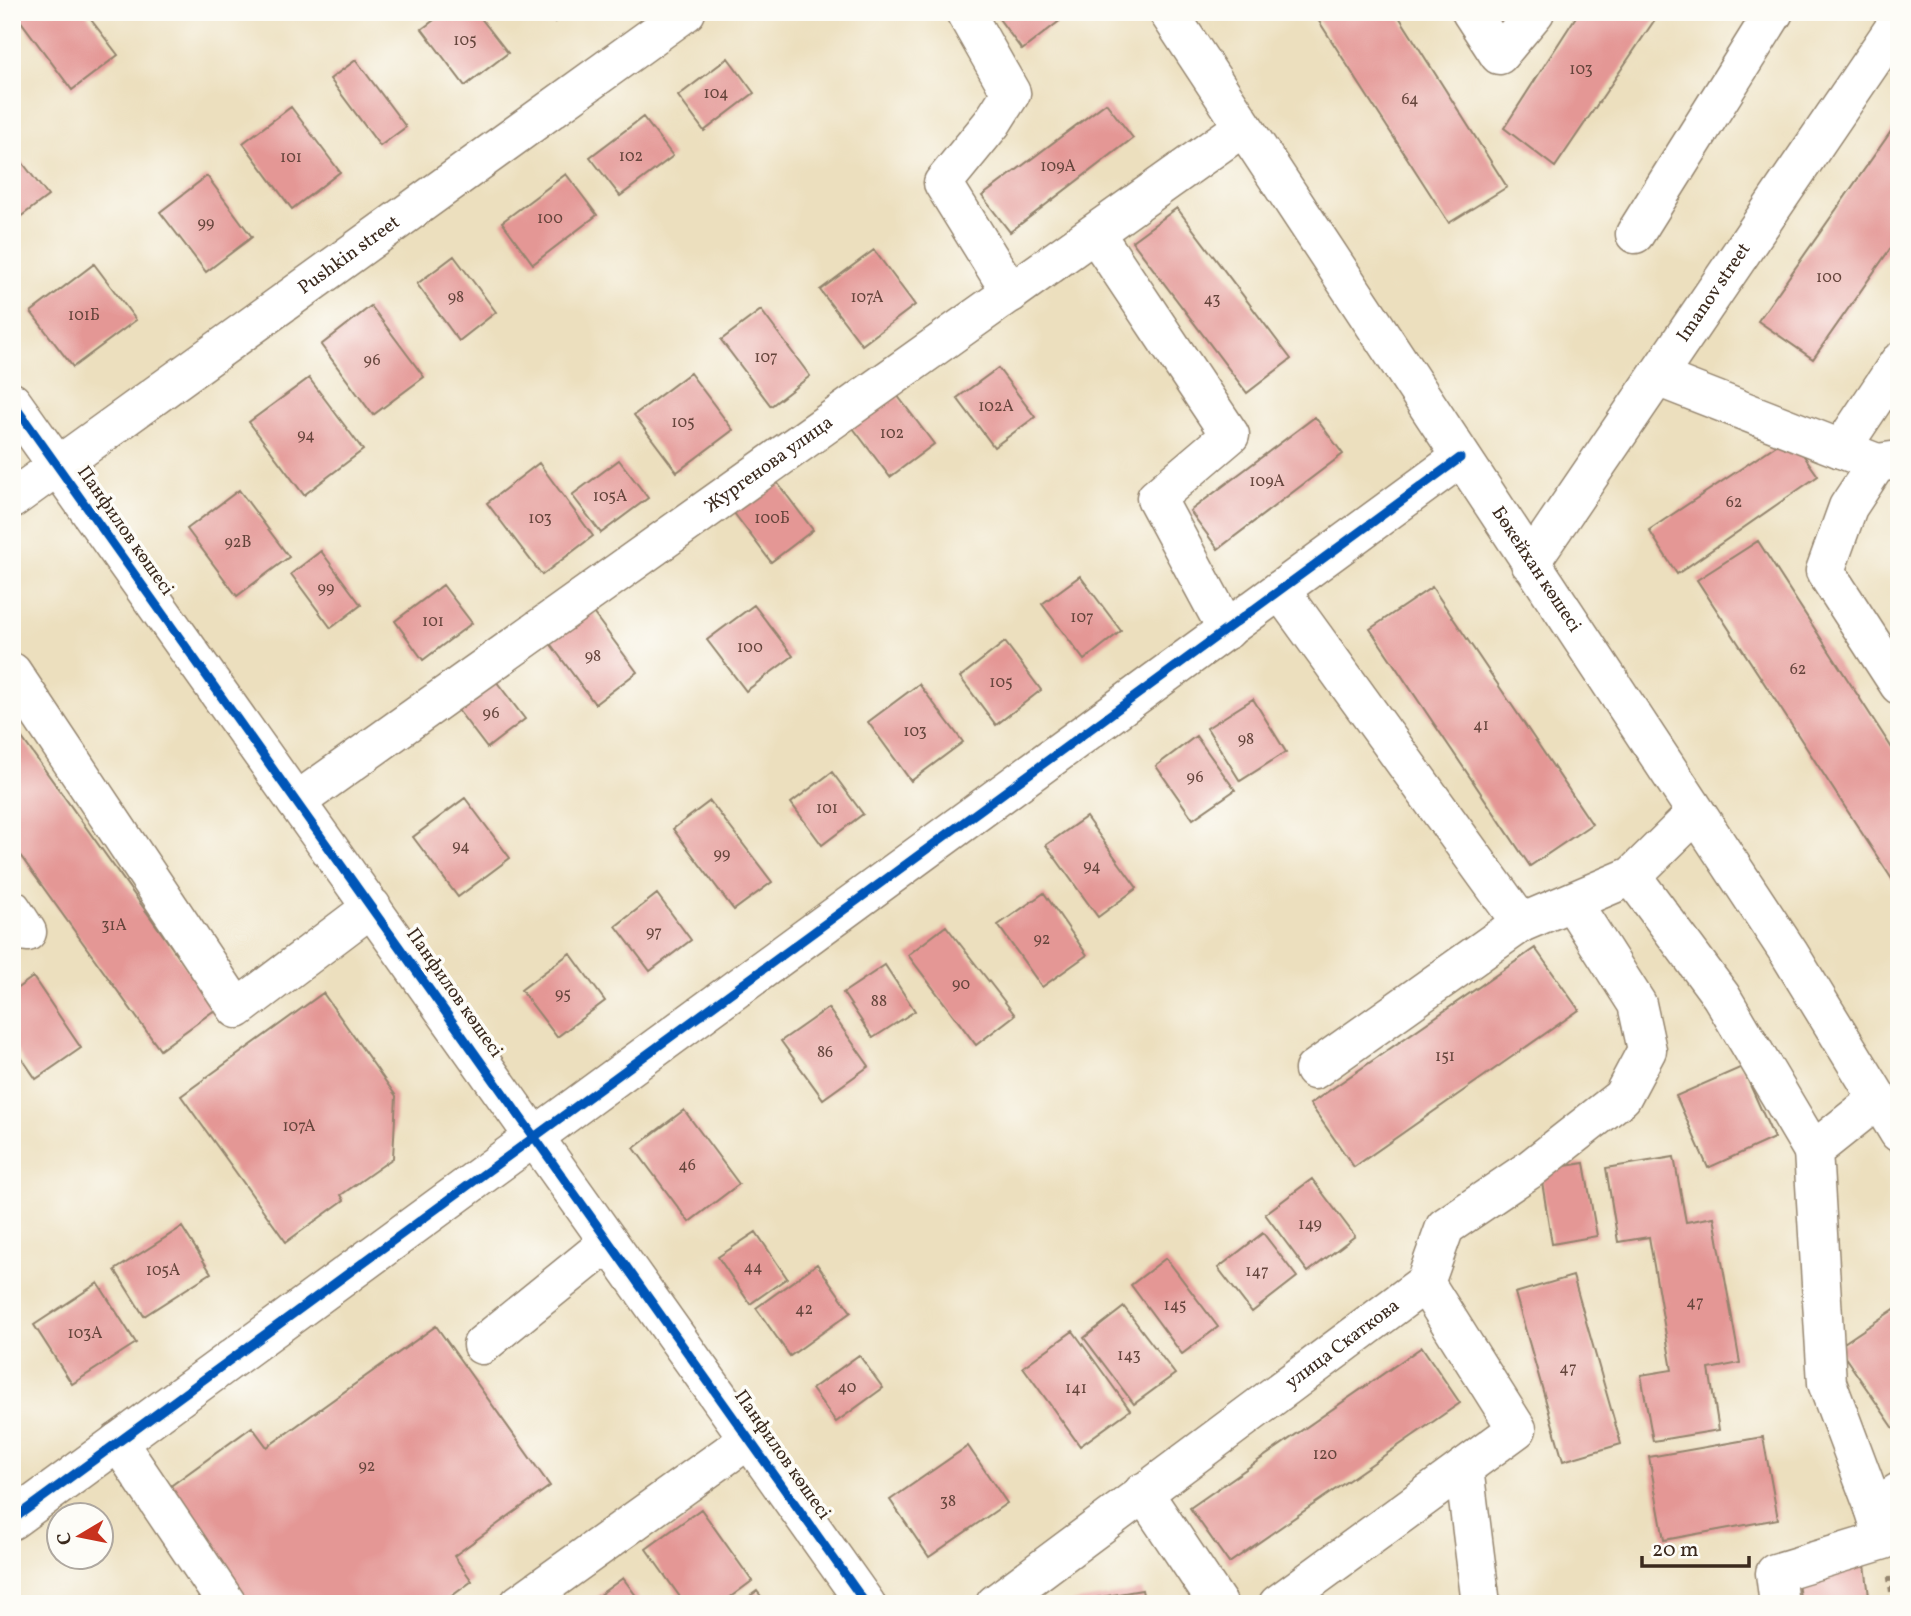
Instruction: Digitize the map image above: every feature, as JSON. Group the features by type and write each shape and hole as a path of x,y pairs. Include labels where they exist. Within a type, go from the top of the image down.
{"street":[{"name":"Pushkin street","path":"12,499 686,12"},
{"path":"965,12 1011,93 992,123 943,183 1011,293"},
{"name":"Бөкейхан көшесі","path":"1168,12 1789,953 1899,1133"},
{"path":"1471,12 1499,55 1535,12"},
{"path":"1635,234 1774,12"},
{"name":"Imanov street","path":"1530,563 1899,21"},
{"name":"Жургенова улица","path":"296,802 1243,127"},
{"path":"1095,233 1230,435 1156,498 1227,630"},
{"path":"1840,449 1899,362"},
{"path":"1657,377 1840,449 1888,462 1848,507 1825,571 1899,685"},
{"name":"Панфилов көшесі","path":"12,402 866,1604"},
{"path":"12,1520 1460,458"},
{"path":"1280,590 1521,923"},
{"path":"12,672 237,1009 372,908"},
{"path":"1314,1070 1521,923 1632,876 1696,813"},
{"path":"1632,876 1721,996 1814,1151 1827,1383 1886,1500 1884,1540 1776,1573 1779,1604"},
{"path":"1278,1604 1517,1429 1425,1283 1445,1227 1530,1171 1622,1097 1647,1050 1637,1004 1572,902"},
{"path":"1814,1151 1878,1099"},
{"path":"482,1345 609,1242"},
{"name":"улица Скаткова","path":"995,1604 1425,1283"},
{"path":"519,1604 749,1439"},
{"path":"118,1442 227,1604"},
{"path":"1464,1468 1481,1604"},
{"path":"1143,1492 1218,1604"}],"building":[{"path":"14,12 85,12 118,55 72,90"},
{"path":"445,12 476,12 508,53 465,86 422,29"},
{"path":"548,12 569,12 555,22"},
{"path":"994,12 1064,12 1066,16 1022,50"},
{"path":"1313,12 1396,12 1507,187 1449,223"},
{"path":"1579,12 1660,12 1555,167 1504,128"},
{"path":"728,58 754,93 704,131 678,96"},
{"path":"356,60 406,127 380,146 330,79"},
{"path":"1106,103 1133,138 1010,232 982,196"},
{"path":"291,107 340,172 292,209 243,143"},
{"path":"643,117 673,156 620,196 590,157"},
{"path":"1899,120 1899,236 1813,359 1758,321"},
{"path":"12,149 48,196 12,223"},
{"path":"566,174 597,215 533,264 502,222"},
{"path":"207,176 252,237 206,272 160,212"},
{"path":"1177,208 1291,359 1247,393 1132,241"},
{"path":"874,250 915,305 862,345 820,290"},
{"path":"454,256 496,312 459,341 417,284"},
{"path":"94,264 136,320 73,367 31,312"},
{"path":"371,306 424,377 373,415 321,345"},
{"path":"761,310 810,376 771,406 721,340"},
{"path":"998,368 1035,417 994,447 957,398"},
{"path":"690,373 733,430 677,472 634,415"},
{"path":"309,378 363,450 304,495 249,422"},
{"path":"894,391 934,444 890,477 850,424"},
{"path":"1315,417 1343,454 1218,549 1190,511"},
{"path":"1790,436 1818,476 1677,574 1649,530"},
{"path":"619,460 648,498 601,533 572,495"},
{"path":"539,463 593,536 542,575 487,503"},
{"path":"773,477 813,530 771,562 731,509"},
{"path":"239,490 289,557 237,596 187,529"},
{"path":"1758,541 1899,759 1899,890 1697,580"},
{"path":"321,551 361,605 331,628 291,574"},
{"path":"1080,576 1121,631 1084,660 1042,604"},
{"path":"443,585 472,623 423,660 395,621"},
{"path":"1432,587 1592,824 1530,866 1370,629"},
{"path":"754,605 793,656 746,691 707,640"},
{"path":"591,610 637,672 595,704 549,642"},
{"path":"1005,642 1041,690 996,725 960,677"},
{"path":"496,681 525,719 487,748 458,710"},
{"path":"919,684 963,742 911,781 868,722"},
{"path":"1253,699 1286,752 1240,781 1207,728"},
{"path":"12,724 216,1009 160,1050 12,844"},
{"path":"1196,736 1235,790 1193,819 1156,766"},
{"path":"832,772 863,814 822,845 791,803"},
{"path":"465,798 510,858 458,897 413,837"},
{"path":"710,801 772,882 734,910 673,829"},
{"path":"1086,817 1137,888 1098,917 1046,845"},
{"path":"1044,893 1087,955 1042,987 998,925"},
{"path":"657,894 691,940 650,971 616,926"},
{"path":"946,926 1015,1015 976,1045 908,955"},
{"path":"1535,948 1579,1010 1354,1167 1310,1104"},
{"path":"570,953 605,1001 557,1037 521,990"},
{"path":"885,965 915,1011 873,1038 843,993"},
{"path":"33,977 81,1048 36,1079 12,1044 12,992"},
{"path":"323,993 396,1096 393,1158 341,1195 344,1200 286,1242 181,1096"},
{"path":"828,1008 869,1066 823,1099 781,1041"},
{"path":"1742,1067 1774,1138 1708,1168 1676,1096"},
{"path":"684,1110 739,1184 689,1222 634,1148"},
{"path":"1674,1157 1686,1222 1714,1217 1740,1363 1709,1369 1719,1430 1653,1441 1641,1375 1672,1370 1649,1237 1618,1242 1606,1168"},
{"path":"1584,1163 1597,1236 1552,1244 1540,1170"},
{"path":"1312,1179 1355,1236 1308,1272 1265,1214"},
{"path":"182,1227 211,1273 144,1316 115,1270"},
{"path":"756,1232 787,1278 750,1304 718,1257"},
{"path":"1263,1233 1297,1277 1252,1312 1218,1268"},
{"path":"1166,1258 1218,1327 1182,1354 1131,1285"},
{"path":"817,1264 851,1312 790,1356 756,1308"},
{"path":"1573,1276 1621,1444 1563,1461 1515,1293"},
{"path":"98,1283 136,1343 72,1384 34,1325"},
{"path":"1899,1306 1899,1428 1895,1430 1838,1347"},
{"path":"1124,1307 1175,1374 1134,1404 1084,1338"},
{"path":"436,1326 550,1486 454,1556 472,1581 441,1604 240,1604 161,1493 252,1427 267,1447"},
{"path":"1073,1331 1130,1410 1080,1446 1023,1367"},
{"path":"1422,1347 1460,1403 1229,1563 1190,1508"},
{"path":"859,1355 883,1388 836,1422 812,1389"},
{"path":"1763,1437 1778,1519 1664,1540 1649,1457"},
{"path":"968,1446 1007,1503 929,1557 890,1500"},
{"path":"701,1509 752,1581 721,1604 685,1604 646,1549"},
{"path":"1865,1565 1870,1604 1801,1604 1797,1577"},
{"path":"623,1578 642,1604 587,1604"},
{"path":"1142,1590 1145,1604 1072,1604 1072,1602"},
{"path":"757,1591 767,1604 739,1604"}],"cycle path":[{"path":"12,402 866,1604"},
{"path":"12,1520 1460,458"}]}
